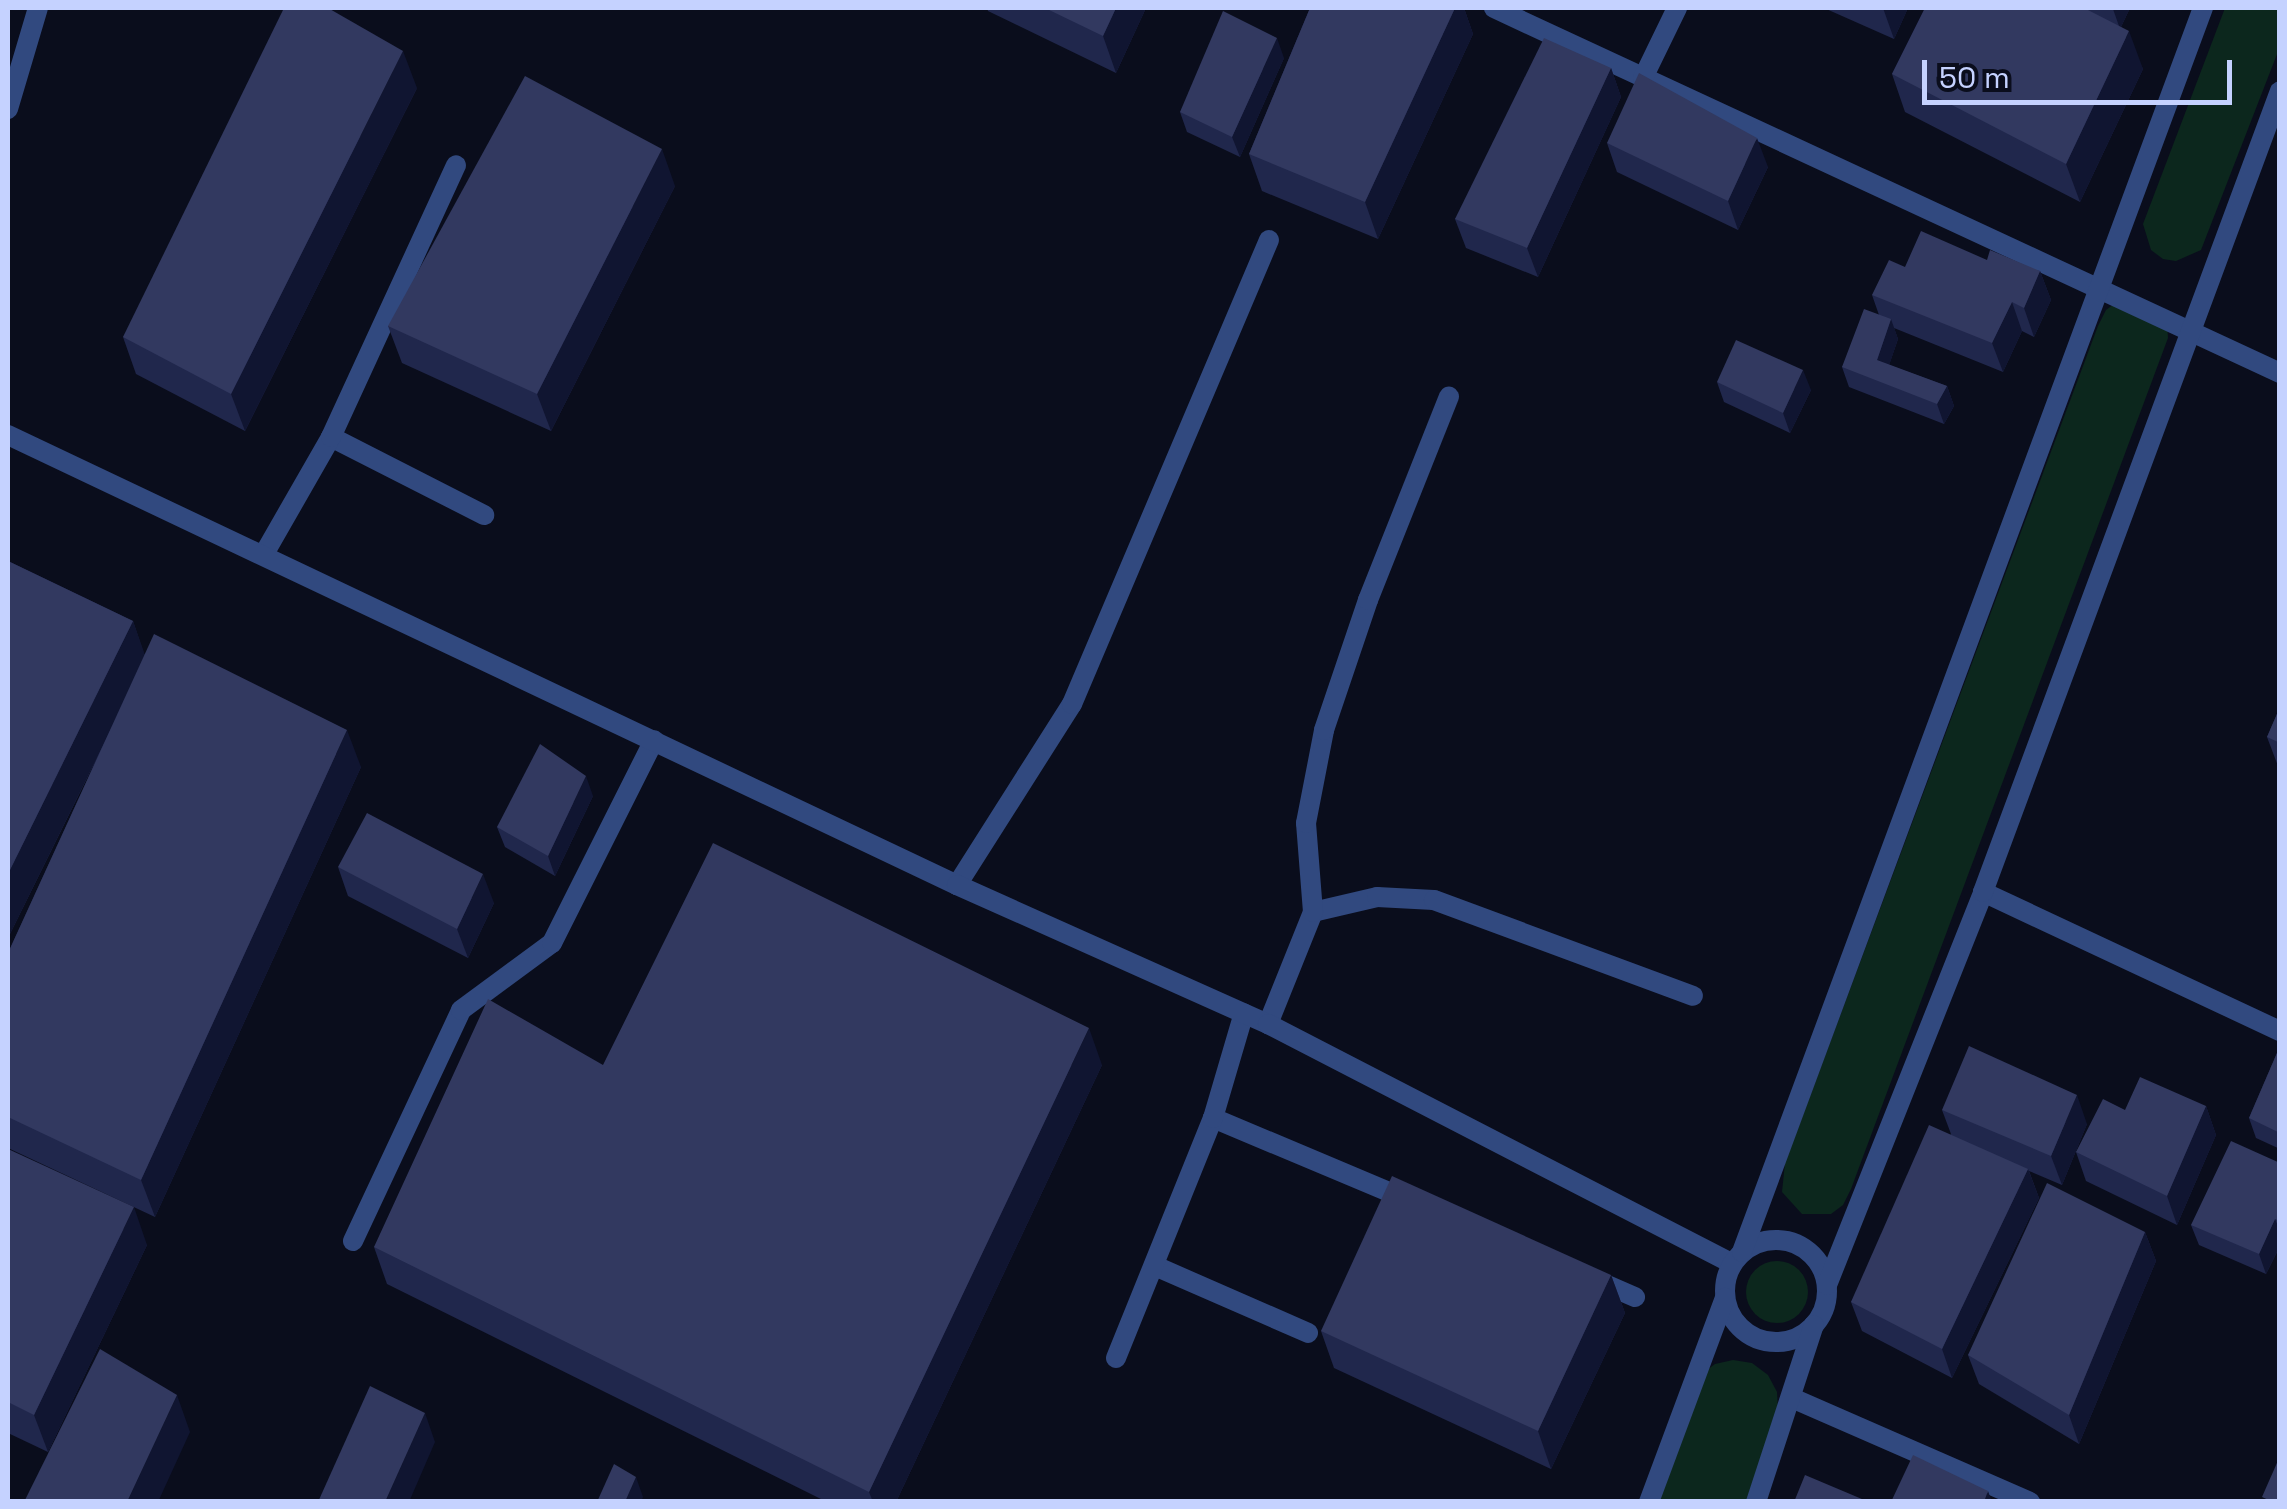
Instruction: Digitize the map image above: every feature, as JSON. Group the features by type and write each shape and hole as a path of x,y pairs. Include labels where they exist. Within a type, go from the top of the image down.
{"street":[{"path":"8,109 38,8"},
{"path":"1494,8 2095,291 2280,373"},
{"path":"1643,78 1676,8"},
{"path":"1649,1502 1725,1298 1736,1258 2203,8"},
{"path":"1756,1502 1814,1325 1822,1313 1826,1285 1983,892 2280,92"},
{"path":"264,554 331,437 456,165"},
{"path":"958,884 1072,704 1269,240"},
{"path":"1268,1024 1313,912 1306,823 1324,730 1368,600 1450,396"},
{"path":"8,436 958,884 1268,1024 1736,1258"},
{"path":"331,437 484,515"},
{"path":"353,1241 461,1010 552,943 654,740"},
{"path":"1983,892 2280,1031"},
{"path":"1313,912 1377,897 1434,900 1693,996"},
{"path":"1116,1358 1214,1118 1244,1013"},
{"path":"1214,1118 1426,1208"},
{"path":"1736,1258 1764,1240 1788,1241 1810,1253 1826,1285"},
{"path":"1154,1266 1308,1333"},
{"path":"1566,1267 1636,1297"},
{"path":"1725,1298 1737,1324 1762,1340 1790,1340 1814,1325"},
{"path":"1792,1398 2030,1502"}],"green space":[{"path":"2225,8 2279,8 2279,49 2201,250 2176,261 2163,259 2151,250 2143,224"},
{"path":"2118,301 2167,323 2168,338 1851,1189 1843,1205 1831,1214 1802,1214 1782,1192 1785,1163 2098,326 2106,310"},
{"path":"1777,1261 1799,1270 1808,1292 1799,1314 1777,1323 1755,1314 1746,1292 1755,1270"},
{"path":"1733,1360 1752,1363 1768,1375 1777,1392 1778,1411 1746,1501 1649,1502 1699,1376 1715,1364"}],"building":[{"path":"284,8 328,8 403,51 231,394 123,337"},
{"path":"1045,8 1116,8 1103,36"},
{"path":"1310,8 1455,8 1365,202 1249,154"},
{"path":"1925,8 2084,8 2129,31 2066,164 1892,74"},
{"path":"1223,11 1277,38 1232,137 1180,112"},
{"path":"1544,38 1611,68 1527,248 1455,219"},
{"path":"1639,73 1757,138 1728,201 1607,143"},
{"path":"525,76 662,149 537,394 388,326"},
{"path":"1921,231 1987,260 1990,250 2040,271 2024,308 2012,302 1992,343 1872,295 1889,260 1905,267"},
{"path":"1864,309 1891,319 1877,360 1947,386 1937,404 1842,367"},
{"path":"1736,340 1803,370 1783,413 1717,382"},
{"path":"8,561 133,621 8,874"},
{"path":"154,634 347,730 141,1180 8,1117 8,953"},
{"path":"2280,707 2280,743 2267,737"},
{"path":"540,744 586,776 548,856 497,827"},
{"path":"367,813 483,874 457,929 338,867"},
{"path":"713,843 1089,1028 869,1492 374,1247 488,999 603,1065"},
{"path":"1969,1046 2077,1095 2051,1156 1942,1110"},
{"path":"2280,1046 2280,1133 2249,1118"},
{"path":"2140,1077 2206,1106 2167,1196 2076,1152 2103,1099 2125,1110"},
{"path":"1929,1125 2028,1169 1942,1349 1851,1302"},
{"path":"2231,1141 2280,1163 2280,1221 2275,1219 2259,1254 2191,1225"},
{"path":"8,1149 134,1207 34,1415 8,1402"},
{"path":"1392,1176 1611,1275 1538,1431 1321,1331"},
{"path":"2047,1183 2145,1232 2069,1415 1968,1355"},
{"path":"100,1349 177,1395 127,1502 24,1502"},
{"path":"370,1386 425,1413 385,1502 318,1502"},
{"path":"1913,1455 1988,1491 1984,1502 1891,1502"},
{"path":"2280,1456 2280,1502 2273,1502 2262,1497"},
{"path":"614,1464 636,1477 625,1502 597,1502"},
{"path":"1805,1475 1869,1502 1794,1502"}]}
